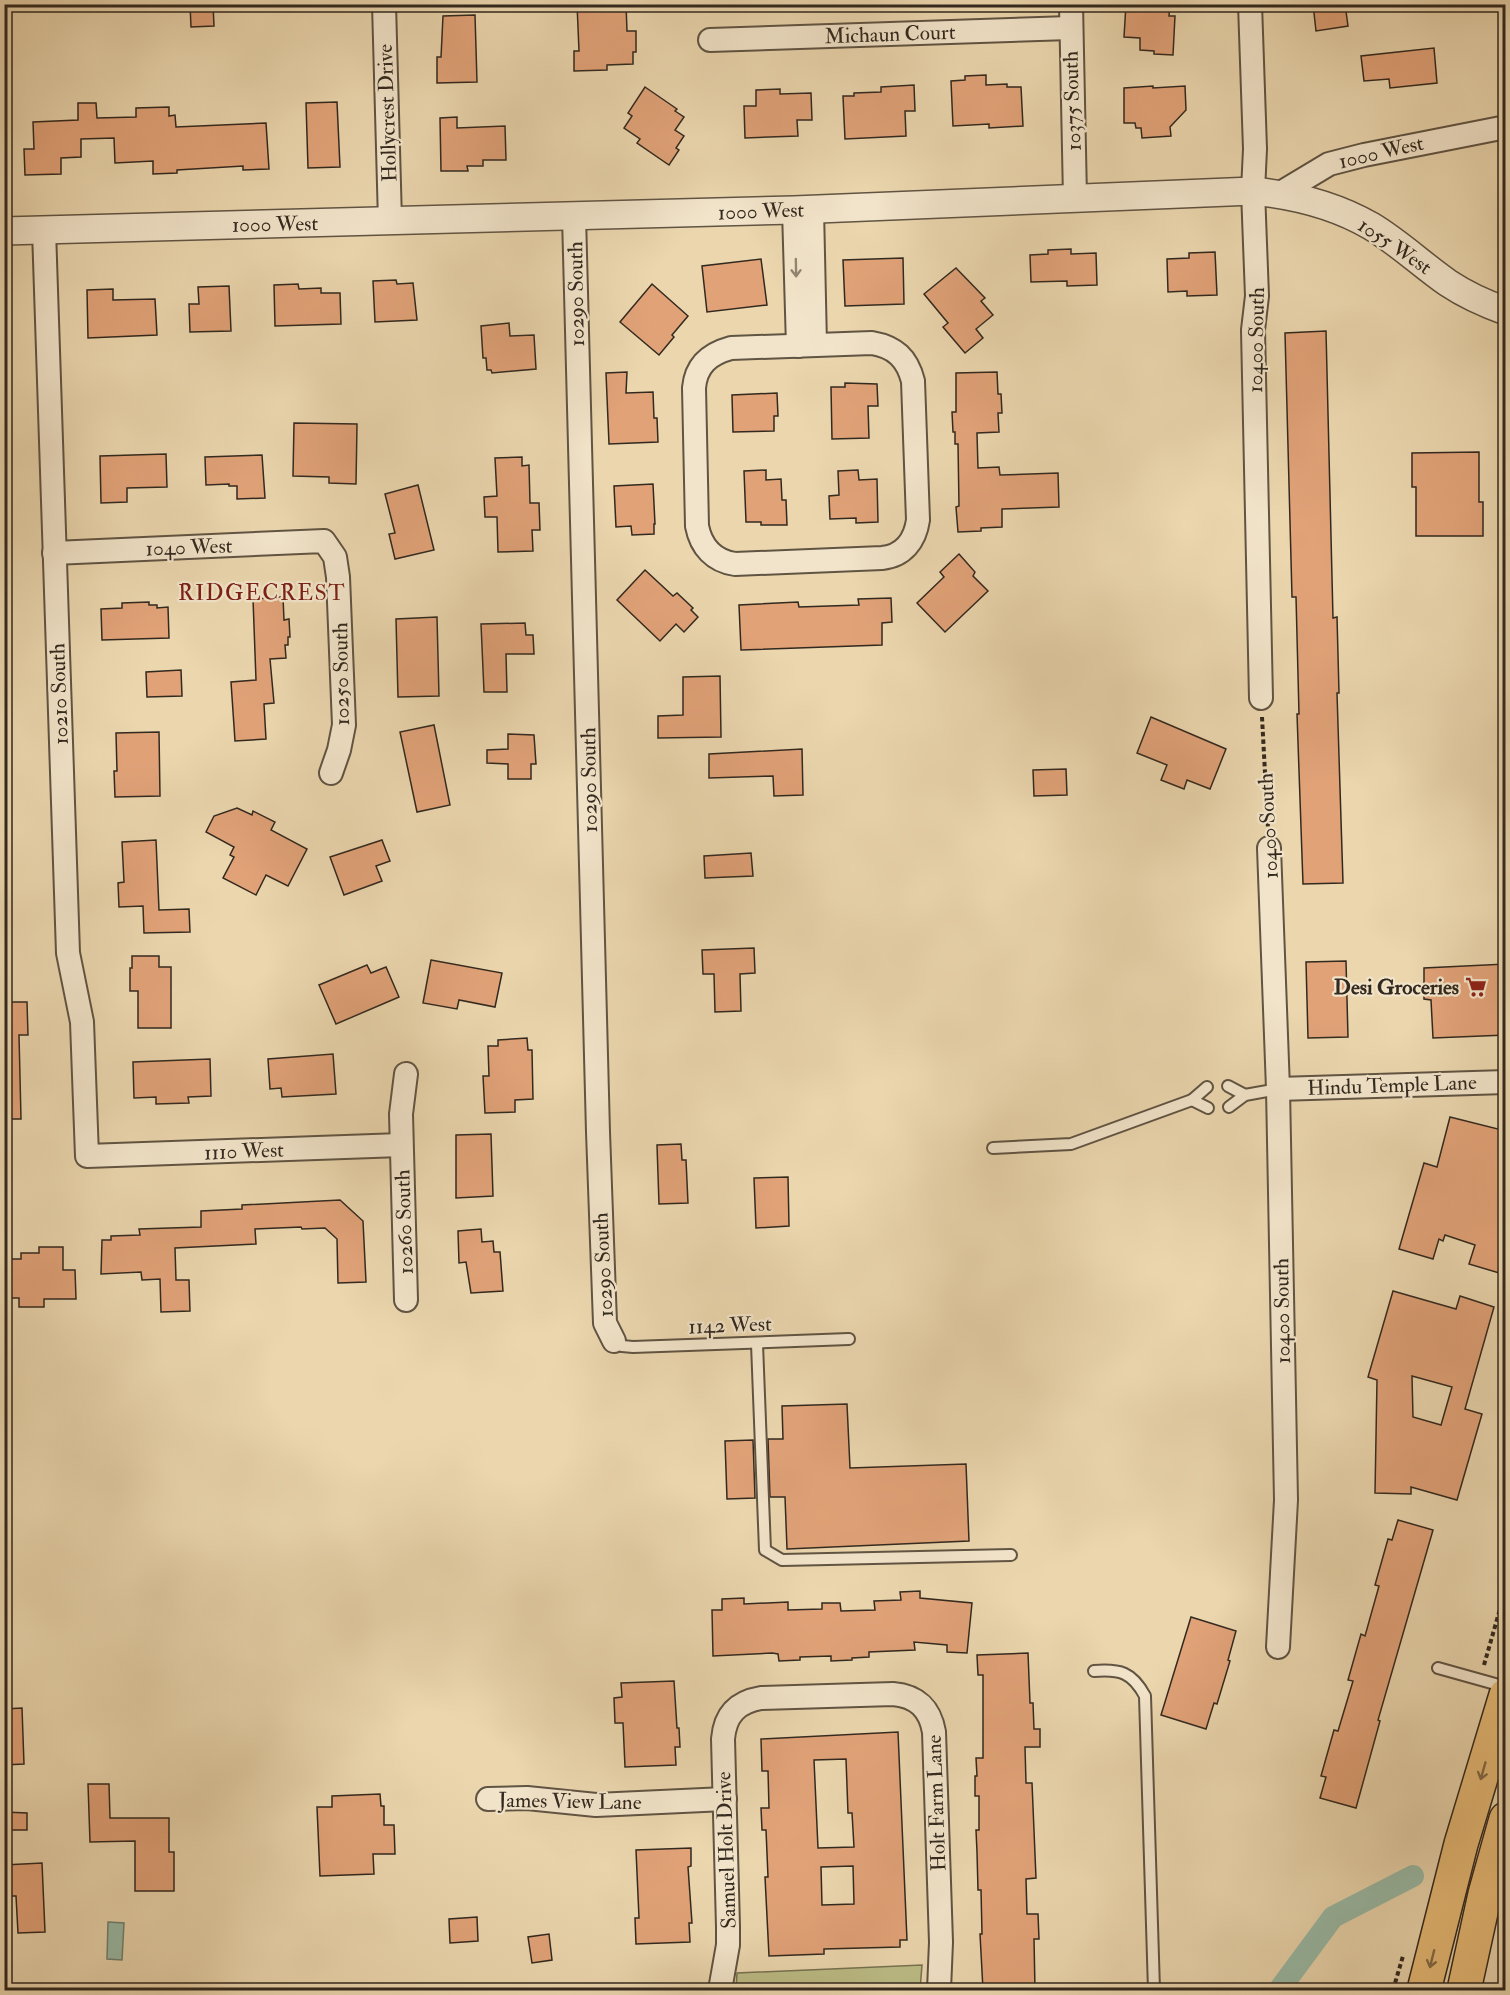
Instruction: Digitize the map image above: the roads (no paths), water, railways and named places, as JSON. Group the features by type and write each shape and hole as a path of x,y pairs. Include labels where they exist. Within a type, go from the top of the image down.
{"main road":[{"path":"1424,1990 1461,1844 1506,1695"},
{"path":"1464,1990 1485,1894 1503,1839"}],"street":[{"name":"Hollycrest Drive","path":"384,4 390,221"},
{"name":"10375 South","path":"1071,4 1075,198"},
{"name":"10400 South","path":"1250,4 1255,149 1266,192 1252,330 1261,698"},
{"name":"Michaun Court","path":"710,40 1070,28"},
{"name":"1000 West","path":"4,231 803,209 1266,192 1329,164 1506,127"},
{"name":"1055 West","path":"1266,192 1311,201 1370,225 1449,283 1482,302 1506,311"},
{"path":"803,209 807,345"},
{"name":"10290 South","path":"574,216 598,1132 605,1323 614,1341"},
{"name":"10210 South","path":"44,230 68,953 82,1022 87,1156"},
{"path":"872,343 883,345 901,356 909,367 913,381 918,520 916,531 906,548 899,553 882,558 726,563 711,554 699,538 697,526 694,388 697,370 719,351 731,348 807,345 872,343"},
{"name":"1040 West","path":"54,553 324,541"},
{"name":"10250 South","path":"324,541 335,557 338,577 344,725 331,773"},
{"name":"10400 South","path":"1269,848 1278,1089 1286,1512 1278,1647"},
{"name":"10260 South","path":"406,1074 401,1114 406,1300"},
{"name":"Hindu Temple Lane","path":"1278,1089 1506,1082"},
{"name":"1110 West","path":"87,1156 401,1145"},
{"name":"Holt Farm Lane","path":"733,1710 750,1700 760,1698 893,1694 913,1698 928,1712 932,1722 934,1744 941,1942 939,1990"},
{"name":"Samuel Holt Drive","path":"720,1990 728,1945 723,1739 727,1719 733,1710"},
{"name":"James View Lane","path":"488,1799 527,1798 596,1805 725,1799"}],"lane":[{"path":"1228,1086 1245,1095"},
{"path":"993,1148 1071,1144 1192,1100 1207,1087"},
{"path":"1229,1107 1245,1095 1278,1089"},
{"path":"1192,1100 1208,1108"},
{"name":"1142 West","path":"614,1341 622,1346 633,1347 849,1339"},
{"path":"757,1344 765,1550 782,1560 1011,1555"},
{"path":"1438,1668 1506,1686"},
{"path":"1094,1671 1110,1670 1130,1676 1139,1684 1145,1695 1154,1990"}],"waterway":[{"path":"1279,1990 1333,1917 1413,1876"}],"place":[{"name":"Desi Groceries","path":"1476,987"}],"district":[{"name":"RIDGECREST","path":"262,592"}]}
